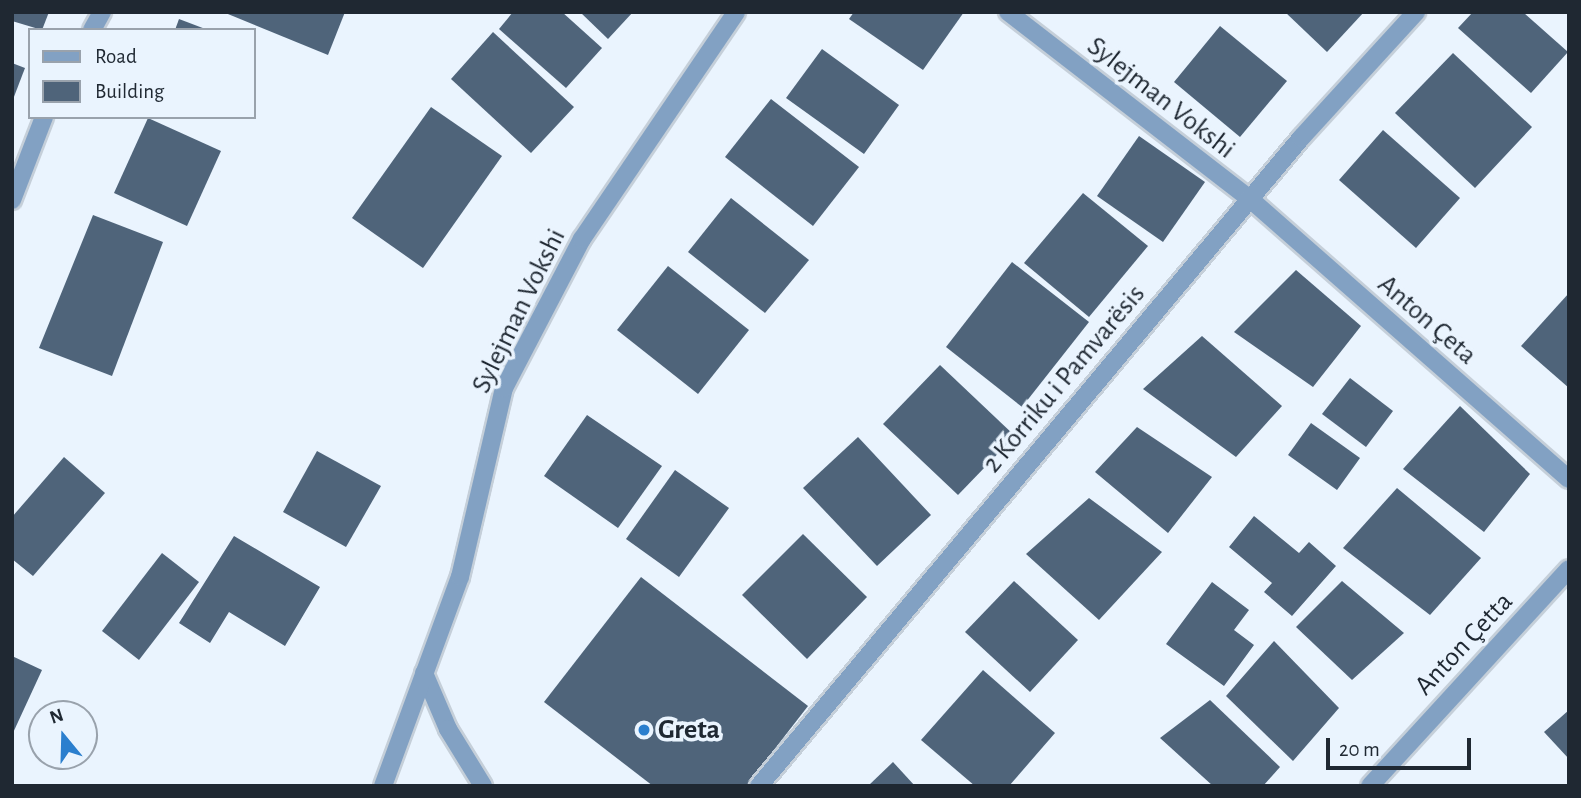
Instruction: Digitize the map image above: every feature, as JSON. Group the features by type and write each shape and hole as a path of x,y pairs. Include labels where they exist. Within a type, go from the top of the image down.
{"street":[{"path":"93,28 102,12"},
{"name":"Sylejman Vokshi","path":"383,786 460,577 504,388 582,239 736,12"},
{"name":"Sylejman Vokshi","path":"1008,12 1250,199"},
{"name":"2 Korriku i Pamvarësis","path":"759,786 1250,199 1416,12"},
{"path":"12,200 43,119"},
{"name":"Anton Çeta","path":"1250,199 1569,479"},
{"name":"Anton Çetta","path":"1370,786 1569,569"},
{"path":"424,673 448,729 483,786"}],"building":[{"path":"12,12 49,12 43,28 12,21"},
{"path":"223,12 345,12 328,55"},
{"path":"513,12 562,12 602,48 566,88 499,29"},
{"path":"580,12 633,12 608,39"},
{"path":"854,12 964,12 923,70 849,19"},
{"path":"1285,12 1364,12 1327,52"},
{"path":"1473,12 1523,12 1568,52 1531,93 1458,28"},
{"path":"179,19 203,28 176,28"},
{"path":"1220,26 1287,81 1240,137 1174,82"},
{"path":"493,32 574,107 531,153 451,79"},
{"path":"822,49 899,105 864,154 786,98"},
{"path":"1453,53 1532,127 1475,188 1395,113"},
{"path":"12,63 25,68 12,102"},
{"path":"771,99 859,167 813,226 725,157"},
{"path":"431,107 502,156 423,268 352,218"},
{"path":"148,119 221,151 187,226 114,193"},
{"path":"1383,130 1460,198 1416,248 1339,180"},
{"path":"1139,136 1205,182 1163,242 1097,196"},
{"path":"1083,193 1148,246 1089,317 1024,263"},
{"path":"731,198 809,260 765,313 688,252"},
{"path":"93,215 163,242 112,376 39,348"},
{"path":"1012,262 1089,322 1022,407 946,347"},
{"path":"668,266 749,330 698,394 617,330"},
{"path":"1296,270 1361,326 1313,387 1234,332"},
{"path":"1569,293 1569,388 1521,346"},
{"path":"1202,336 1282,406 1236,457 1143,389"},
{"path":"940,365 1015,436 958,495 883,424"},
{"path":"1350,378 1393,411 1366,447 1322,414"},
{"path":"1460,406 1530,474 1484,532 1403,469"},
{"path":"587,415 662,466 618,528 544,476"},
{"path":"1311,423 1360,458 1337,490 1288,455"},
{"path":"1137,427 1212,477 1168,533 1095,472"},
{"path":"858,437 931,515 877,566 803,488"},
{"path":"317,451 381,486 346,547 283,512"},
{"path":"64,457 105,493 33,576 12,559 12,517"},
{"path":"675,470 729,508 679,577 626,539"},
{"path":"1397,488 1481,558 1430,615 1343,548"},
{"path":"1089,498 1162,552 1099,620 1026,554"},
{"path":"1254,516 1299,553 1309,542 1336,566 1292,616 1264,592 1272,583 1229,547"},
{"path":"803,534 867,597 807,659 742,595"},
{"path":"234,536 320,587 285,646 229,612 210,643 179,623"},
{"path":"162,553 199,582 139,660 102,631"},
{"path":"641,577 808,706 746,786 653,786 544,702"},
{"path":"1014,581 1078,640 1030,692 965,632"},
{"path":"1342,581 1404,633 1352,680 1296,627"},
{"path":"1212,582 1249,610 1234,630 1254,645 1224,686 1166,644"},
{"path":"1274,641 1339,708 1293,761 1226,696"},
{"path":"12,656 42,670 12,735"},
{"path":"983,670 1055,733 1009,786 975,786 921,740"},
{"path":"1210,700 1280,767 1263,786 1213,786 1160,738"},
{"path":"1569,710 1569,759 1544,732"},
{"path":"893,762 915,786 868,786"}],"place":[{"name":"Greta","path":"644,730"}]}
